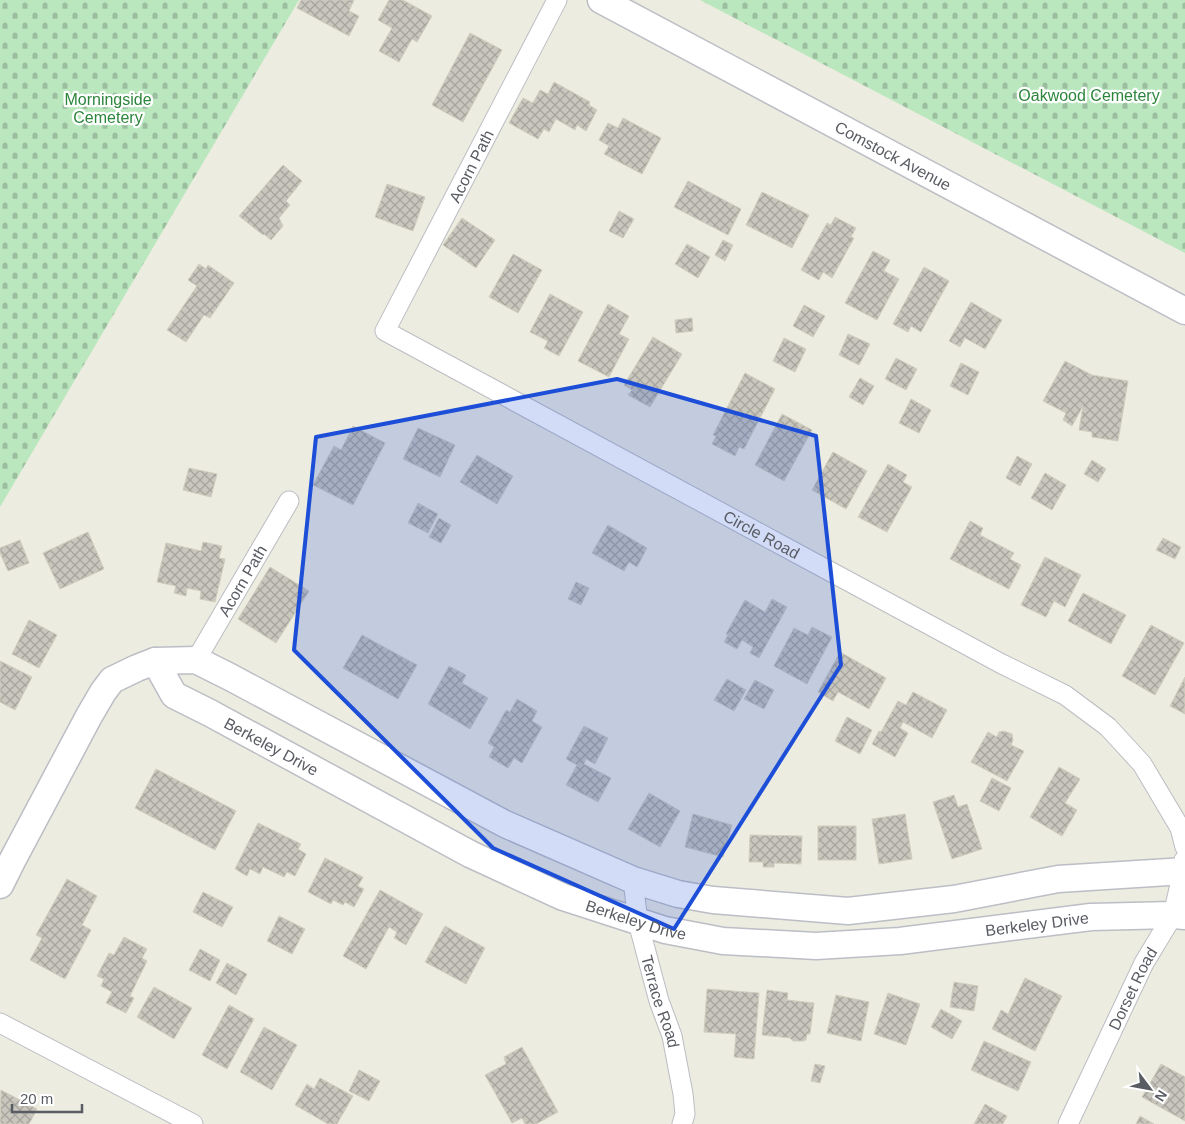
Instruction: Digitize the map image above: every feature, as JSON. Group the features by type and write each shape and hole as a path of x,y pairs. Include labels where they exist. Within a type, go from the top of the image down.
{"street":[{"name":"Acorn Path","path":"385,331 557,0"},
{"name":"Comstock Avenue","path":"601,0 1185,311"},
{"name":"Circle Road","path":"385,331 1000,663 1065,695 1108,727 1142,764 1180,828 1184,860"},
{"name":"Acorn Path","path":"196,660 289,501"},
{"path":"0,885 103,692 112,680 155,661 196,660 505,824 633,880 678,894 713,900 848,911 954,899 1058,879 1184,860"},
{"name":"Berkeley Drive","path":"155,661 174,695 470,854 563,897 665,930 723,942 816,946 900,941 1091,916 1179,915"},
{"name":"Dorset Road","path":"1068,1124 1144,963 1179,915 1184,860"},
{"name":"Terrace Road","path":"633,880 638,922 659,1002 672,1036 683,1094 685,1114 682,1124"},
{"path":"0,1023 193,1124"}],"highlighted area":[{"path":"617,379 816,436 841,665 674,929 493,848 294,650 316,437"}],"green space":[{"name":"Morningside Cemetery","path":"0,0 299,0 0,507"},
{"name":"Oakwood Cemetery","path":"700,0 1185,0 1185,253"}],"building":[{"path":"301,0 354,0 349,11 359,16 349,36 297,8"},
{"path":"389,0 403,0 432,16 417,42 412,39 399,62 379,51 392,28 378,20"},
{"path":"470,33 502,50 463,122 432,105"},
{"path":"554,82 590,102 589,105 597,110 586,131 577,125 575,130 556,119 549,132 544,129 538,139 509,123 523,98 533,103 540,90 548,94"},
{"path":"623,118 661,138 642,174 604,154 609,146 599,140 608,123 618,128"},
{"path":"283,165 302,181 286,201 290,205 279,218 283,226 271,240 239,216"},
{"path":"688,181 741,209 728,235 674,207"},
{"path":"387,184 425,197 413,231 375,217"},
{"path":"762,192 809,215 792,248 746,225"},
{"path":"619,211 634,219 623,238 609,231"},
{"path":"835,217 856,228 851,237 854,238 832,278 823,272 819,280 801,270 827,223 831,225"},
{"path":"462,218 495,240 476,268 443,245"},
{"path":"723,240 733,245 725,261 715,255"},
{"path":"687,244 710,257 698,278 675,264"},
{"path":"873,251 890,260 884,271 899,279 877,320 845,303"},
{"path":"513,254 542,270 518,313 489,297"},
{"path":"199,264 206,269 208,265 234,283 210,318 204,315 186,342 167,330 197,286 188,280"},
{"path":"924,267 949,281 921,332 911,326 908,332 893,324"},
{"path":"550,294 583,312 559,356 544,348 548,341 530,332"},
{"path":"971,302 1002,320 985,349 965,338 960,347 949,341"},
{"path":"608,304 629,316 619,334 629,339 609,377 578,361"},
{"path":"804,305 825,316 813,337 793,326"},
{"path":"692,318 693,331 676,333 675,320"},
{"path":"848,334 870,344 859,365 839,355"},
{"path":"653,337 682,354 650,407 628,395 632,390 624,385"},
{"path":"784,338 806,349 795,372 773,361"},
{"path":"896,358 917,369 906,390 885,379"},
{"path":"1065,361 1092,375 1128,381 1118,441 1092,437 1092,432 1079,430 1083,406 1072,426 1063,420 1066,413 1043,401"},
{"path":"961,363 979,372 968,395 950,386"},
{"path":"745,373 775,389 744,449 739,447 735,456 712,444 716,436 713,435"},
{"path":"860,378 874,386 863,405 849,397"},
{"path":"911,399 931,410 919,433 899,423"},
{"path":"782,414 812,430 784,481 755,465"},
{"path":"353,426 385,443 353,505 313,485 334,446 341,450"},
{"path":"418,428 455,445 440,477 403,459"},
{"path":"833,452 867,471 846,509 812,490"},
{"path":"477,455 513,476 497,504 460,482"},
{"path":"1017,456 1032,464 1020,486 1006,478"},
{"path":"1092,460 1106,469 1098,482 1084,474"},
{"path":"888,464 907,475 903,482 912,487 887,532 858,517"},
{"path":"189,468 217,474 211,497 183,490"},
{"path":"1045,473 1066,485 1052,510 1031,498"},
{"path":"418,503 438,514 428,533 408,523"},
{"path":"439,518 451,525 441,543 429,537"},
{"path":"970,521 983,528 980,535 1014,553 1010,559 1021,565 1009,589 950,559"},
{"path":"608,525 647,548 637,567 629,562 624,571 592,553"},
{"path":"88,532 104,569 60,589 43,553"},
{"path":"1163,538 1181,547 1175,559 1156,550"},
{"path":"20,540 29,563 8,571 0,553 0,548"},
{"path":"203,542 222,546 219,558 225,559 215,602 200,599 201,591 187,588 186,596 174,593 176,586 157,582 166,543 201,551"},
{"path":"1045,557 1081,575 1065,607 1054,601 1046,617 1021,605"},
{"path":"270,567 309,591 276,643 238,619"},
{"path":"576,582 589,588 581,605 568,599"},
{"path":"1083,593 1126,615 1111,644 1068,621"},
{"path":"772,599 787,607 759,658 750,653 753,647 742,640 737,649 724,642 728,635 726,634 745,600 765,612"},
{"path":"29,620 57,635 39,668 12,654"},
{"path":"1151,625 1184,643 1155,695 1122,676"},
{"path":"812,627 832,637 807,684 774,666 794,628 808,635"},
{"path":"362,635 417,665 398,699 343,668"},
{"path":"840,652 886,678 869,709 838,692 833,701 818,692"},
{"path":"0,661 32,677 15,710 0,702"},
{"path":"449,666 466,675 462,683 488,698 470,729 428,704"},
{"path":"1185,677 1185,714 1170,706"},
{"path":"727,679 746,690 734,711 714,700"},
{"path":"755,680 774,690 764,709 744,699"},
{"path":"913,692 947,710 932,738 903,722 900,728 908,733 895,757 872,744 898,701 906,705"},
{"path":"517,699 537,711 532,721 542,727 522,763 514,758 508,768 489,757 494,747 488,743 506,710 510,712"},
{"path":"847,717 872,730 860,754 835,741"},
{"path":"584,726 608,738 595,764 586,759 584,764 611,778 598,802 566,785 577,765 566,759"},
{"path":"1004,731 1012,734 1013,740 1011,745 1024,751 1007,781 971,762 988,732 997,737 999,732"},
{"path":"1059,767 1080,779 1065,803 1077,810 1062,836 1030,817"},
{"path":"156,769 236,811 215,850 135,808"},
{"path":"992,778 1011,788 999,811 980,801"},
{"path":"649,793 680,811 660,847 628,829"},
{"path":"954,795 958,807 967,804 982,849 952,859 933,802"},
{"path":"693,814 732,825 723,857 685,847"},
{"path":"905,814 912,859 879,864 872,819"},
{"path":"258,823 301,844 298,849 306,854 295,876 287,872 284,877 263,867 260,874 250,869 247,876 235,869"},
{"path":"818,826 856,826 856,860 818,860"},
{"path":"750,835 802,836 801,864 774,863 774,867 763,867 763,862 749,862"},
{"path":"325,858 363,877 358,886 364,889 354,907 345,902 343,905 333,900 331,904 308,892"},
{"path":"67,879 97,896 82,925 91,930 65,979 30,960 42,938 36,935"},
{"path":"380,890 423,914 406,945 394,938 397,932 389,927 366,969 343,956"},
{"path":"203,892 233,907 222,927 193,912"},
{"path":"279,916 305,929 292,954 267,941"},
{"path":"445,926 485,948 466,984 425,962"},
{"path":"124,937 147,949 142,958 147,961 130,996 134,998 126,1013 106,1003 112,992 101,986 104,979 97,976 109,953 114,955"},
{"path":"200,949 220,960 210,981 189,970"},
{"path":"227,963 247,974 236,995 216,983"},
{"path":"1025,978 1062,996 1035,1051 992,1029 1001,1010 1008,1014"},
{"path":"954,982 978,986 974,1011 950,1007"},
{"path":"154,987 192,1008 174,1039 137,1017"},
{"path":"707,989 759,993 754,1059 734,1057 736,1034 704,1032"},
{"path":"767,990 788,993 787,1000 814,1003 810,1034 807,1034 806,1040 793,1041 790,1038 762,1035"},
{"path":"888,993 920,1004 906,1045 874,1034"},
{"path":"836,995 869,1002 861,1041 827,1033"},
{"path":"229,1005 254,1019 227,1069 202,1055"},
{"path":"941,1009 962,1021 952,1039 931,1027"},
{"path":"264,1027 297,1045 272,1090 240,1072"},
{"path":"984,1041 1031,1062 1018,1091 971,1070"},
{"path":"522,1047 558,1112 536,1124 525,1124 522,1118 512,1123 485,1075 506,1064 504,1057"},
{"path":"815,1064 825,1066 820,1083 811,1081"},
{"path":"1161,1064 1185,1077 1185,1121 1142,1097"},
{"path":"359,1070 380,1081 369,1101 349,1091"},
{"path":"320,1078 353,1096 337,1124 328,1124 295,1105 307,1084 314,1089"},
{"path":"1,1090 37,1109 29,1124 0,1124"},
{"path":"985,1104 1007,1116 1003,1124 974,1124"},
{"path":"1140,1116 1154,1124 1136,1124"}]}
